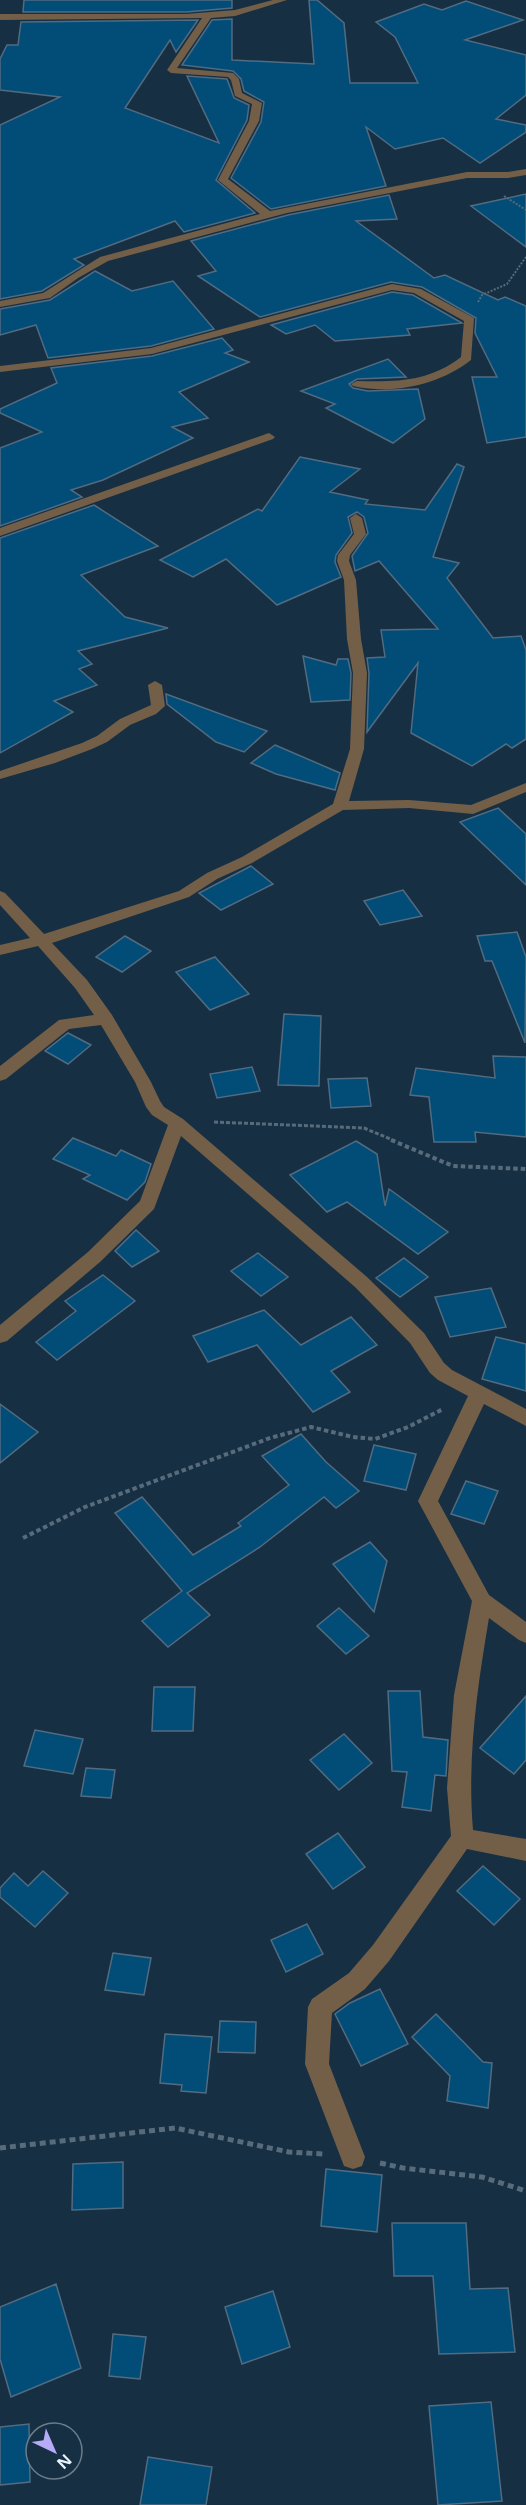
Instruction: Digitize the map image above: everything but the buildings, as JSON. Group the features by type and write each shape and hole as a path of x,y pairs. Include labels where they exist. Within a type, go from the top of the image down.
{"street":[{"path":"0,17 186,17 235,13 283,0"},
{"path":"208,14 171,70 230,75 235,79 238,94 257,103 255,122 223,180 268,215"},
{"path":"0,304 46,296 74,276 104,259 268,215 467,175 508,175 526,172"},
{"path":"0,369 152,351 392,287 415,289 425,293 470,321 467,358 454,369 434,380 393,384 357,384"},
{"path":"0,532 269,437"},
{"path":"340,806 357,749 360,673 354,639 350,580 343,561 344,555 360,534 356,518"},
{"path":"0,775 102,740 111,730 130,719 148,714 158,706 155,685"},
{"path":"0,950 43,940 184,894 212,876 247,860 340,806 409,804 474,810 526,787"},
{"path":"0,896 43,940 81,984 105,1019 158,1111 177,1123 361,1282 417,1338 437,1368 445,1375 526,1418"},
{"path":"0,1075 65,1024 105,1019"},
{"path":"0,1336 94,1257 148,1204 177,1123"},
{"path":"477,1393 428,1501 482,1601 526,1634"},
{"path":"353,2157 317,2064 320,2007 357,1981 381,1953 462,1838 458,1788 465,1695 482,1601"},
{"path":"462,1838 526,1850"}],"path":[{"path":"468,318 482,295 507,284 526,257"},
{"path":"177,1123 237,1121 364,1128 453,1166 526,1169"},
{"path":"23,1538 84,1507 270,1438 311,1427 353,1437 375,1439 408,1428 477,1393"},
{"path":"0,2148 175,2128 289,2152 353,2157"},
{"path":"403,2168 482,2177 526,2191"}]}
